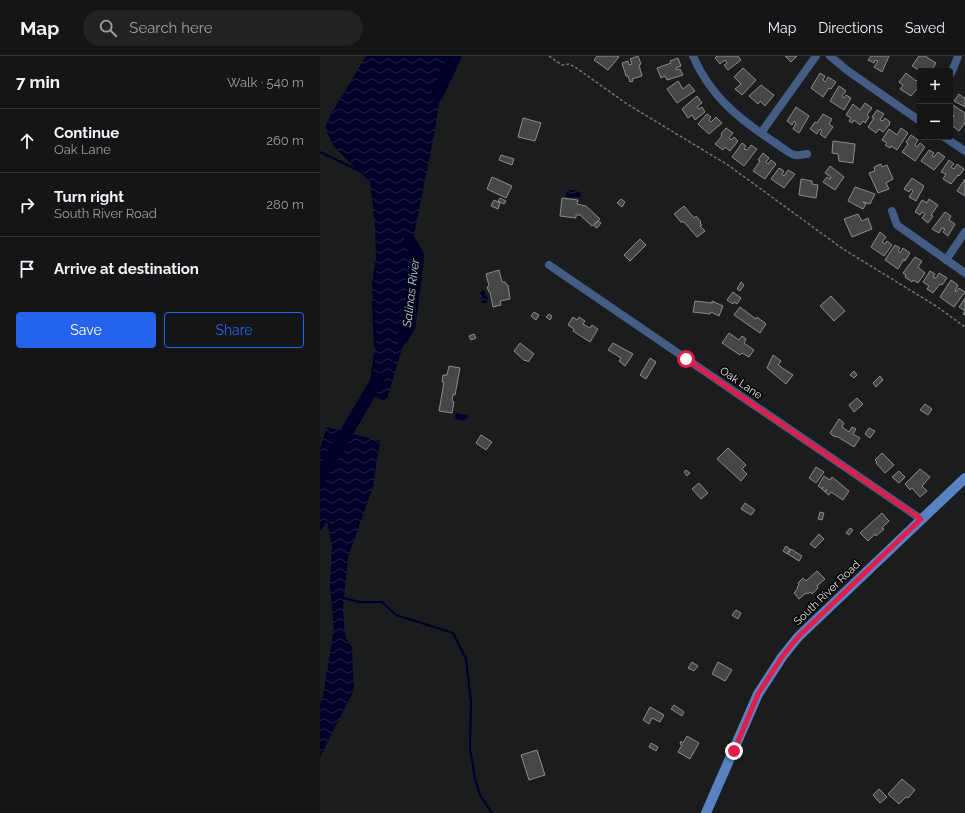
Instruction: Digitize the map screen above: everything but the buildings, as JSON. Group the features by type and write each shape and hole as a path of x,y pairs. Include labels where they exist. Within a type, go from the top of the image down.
{"main road":[{"name":"South River Road","path":"706,813 758,694 782,657 798,637 965,478"}],"street":[{"path":"693,56 713,91 730,110 761,133 795,155 807,154"},
{"path":"761,133 816,56"},
{"path":"830,56 848,71 917,119"},
{"path":"953,70 958,56"},
{"path":"948,140 965,151"},
{"path":"892,211 897,225 965,273"},
{"path":"946,260 965,232"},
{"name":"Oak Lane","path":"549,265 921,519"}],"path":[{"path":"549,56 562,65 569,64 575,67 627,104 728,165 843,249 936,306 965,327"}],"water":[{"path":"366,56 455,56 442,85 434,135 412,245 418,256 409,326 386,402 369,394 376,350 372,285 376,260 375,226 370,182 333,146 325,127"},
{"path":"568,190 575,190 581,195 580,197 565,197"},
{"path":"483,290 488,298 488,301 485,303 482,303 482,296 480,293"},
{"path":"456,413 468,415 467,421 455,419"},
{"path":"327,427 380,441 373,487 348,557 343,609 345,637 352,647 354,690 320,757 320,703 323,697 334,628 330,586 332,546 327,521 320,531 320,448"}],"waterway":[{"name":"Salinas River","path":"437,95 455,56"},
{"path":"320,152 362,172"},
{"name":"Salinas River","path":"402,338 409,326 418,256 410,242"},
{"path":"373,284 376,263"},
{"path":"373,302 375,348"},
{"path":"369,394 375,354"},
{"name":"Salinas River","path":"320,477 378,379"},
{"path":"343,598 360,602 382,602 396,615 453,633 466,659 471,702 470,748 475,779 480,795 492,813"}],"route":[{"path":"686,359 921,519 798,637 782,657 758,694 734,751"}]}
